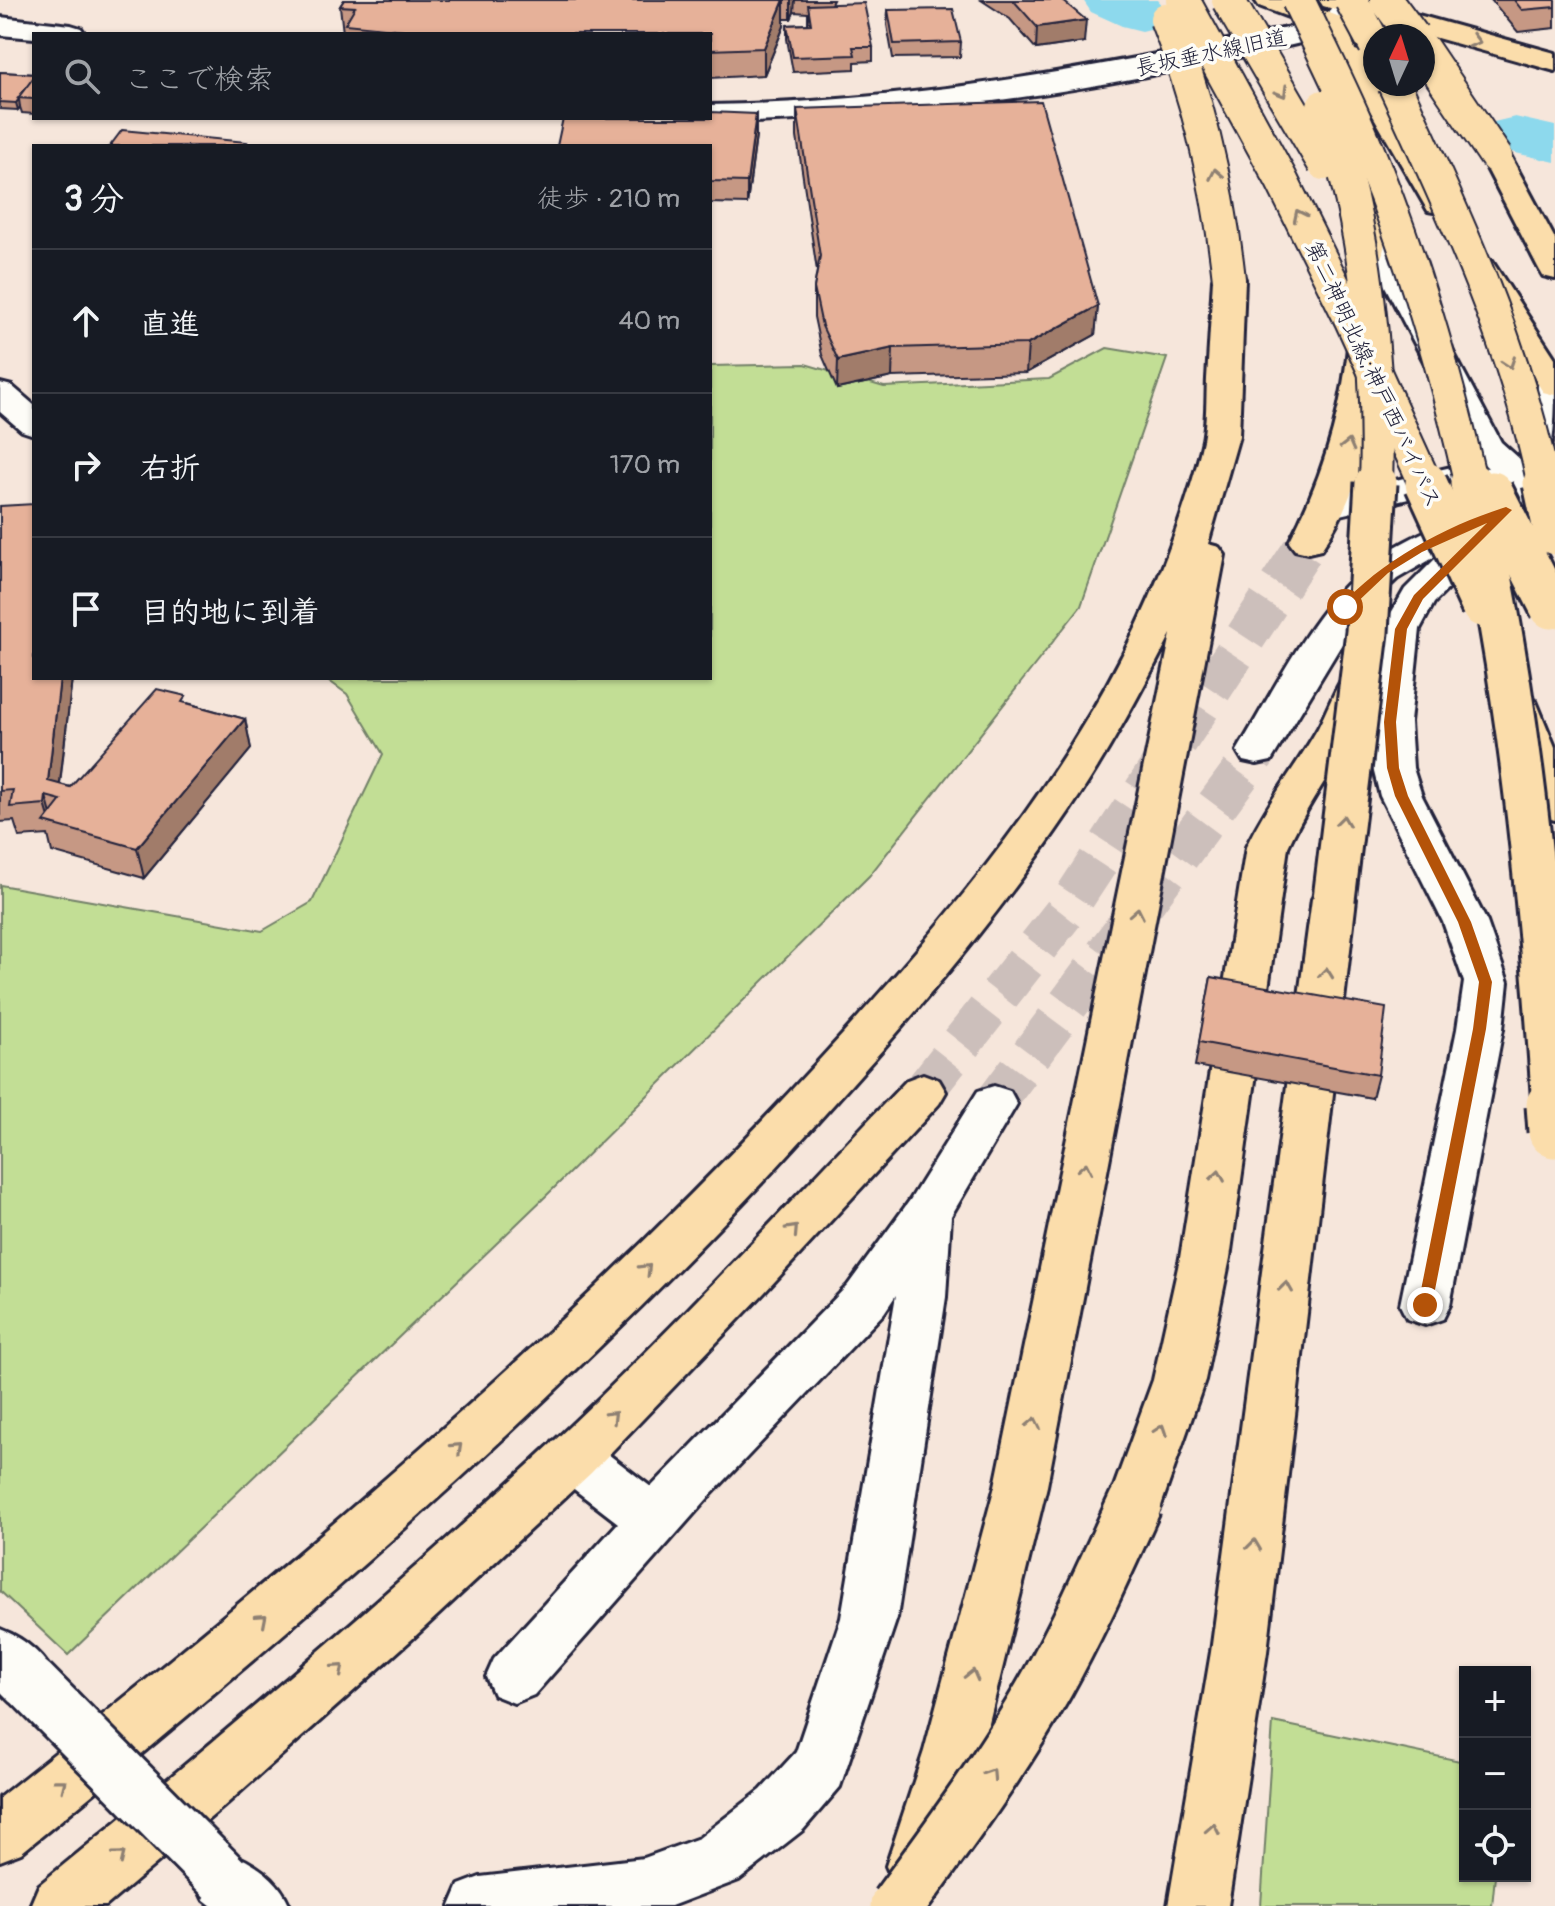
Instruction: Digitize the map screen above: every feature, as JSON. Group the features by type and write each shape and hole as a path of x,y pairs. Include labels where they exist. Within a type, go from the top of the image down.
{"main road":[{"path":"900,1906 953,1751 1024,1470 1209,541 1222,438 1229,279 1221,203 1211,149 1196,95 1158,0"},
{"name":"第二神明北線;神戸西バイパス","path":"1183,0 1281,179 1351,320 1486,615 1555,806"},
{"name":"第二神明北線;神戸西バイパス","path":"1228,0 1330,176 1553,613"},
{"path":"1269,0 1321,7 1555,62"},
{"path":"1386,0 1404,24"},
{"path":"1321,7 1363,30"},
{"path":"1321,7 1363,37"},
{"path":"1308,542 1327,507 1346,454 1365,372 1370,226 1362,161 1321,7"},
{"path":"1321,7 1423,179 1555,385"},
{"path":"1198,1906 1215,1821 1244,1622 1318,1052 1377,509 1378,411 1373,323 1363,248 1330,126 1321,7"},
{"path":"1321,7 1330,61 1376,169 1420,294 1468,463 1495,580 1526,778 1550,1035 1555,1131"},
{"path":"1435,53 1555,85"},
{"path":"1435,68 1496,157 1555,269"},
{"path":"1400,96 1485,291 1529,420 1555,534"},
{"path":"0,1833 184,1687 417,1485 594,1321 749,1167 871,1033 975,910 1062,790 1121,693 1165,606 1197,523 1222,438"},
{"path":"900,1906 956,1827 1033,1708 1091,1599 1135,1503 1179,1380 1205,1258 1267,847 1280,815 1348,714 1361,676"},
{"path":"60,1906 237,1758 572,1457 747,1279 923,1092"}],"street":[{"name":"長坂垂水線旧道","path":"712,98 860,93 994,78 1089,61 1321,7"},
{"name":"長坂垂水線旧道","path":"712,114 839,110 1013,92 1321,7"},
{"path":"0,26 53,32"},
{"path":"0,43 32,46"},
{"path":"1370,226 1486,447 1530,497"},
{"path":"1425,1305 1480,1029 1486,982 1465,922 1401,796 1393,768 1390,722 1401,629 1418,597 1530,497 1554,422 1555,385"},
{"path":"0,393 32,422"},
{"path":"1327,507 1460,476 1482,476 1530,497"},
{"path":"1257,751 1345,607 1384,571 1418,550 1530,497"},
{"path":"514,1677 654,1520 866,1299 927,1214 994,1104"},
{"path":"480,1906 644,1887 718,1860 782,1810 820,1768 869,1618 921,1297 927,1214"},
{"path":"572,1457 654,1520"},
{"path":"15,1669 242,1892"}],"green space":[{"path":"1107,348 1167,358 1081,606 869,876 549,1193 68,1655 0,1591 0,885 262,931 312,902 383,754 347,694 328,680 712,680 712,366 805,364 884,387 1049,379"},
{"path":"1273,1722 1459,1761 1459,1882 1494,1882 1492,1906 1261,1906"}],"building":[{"path":"344,0 784,0 764,48 712,50 712,32 424,32 345,24 355,7 340,6"},
{"path":"1013,0 1062,0 1086,20 1037,27"},
{"path":"1514,0 1555,0 1555,7 1522,10"},
{"path":"864,3 873,47 853,47 855,55 793,57 787,25 811,24 808,5"},
{"path":"953,9 961,42 894,44 888,10"},
{"path":"0,72 32,74 32,80 16,103 0,102"},
{"path":"32,80 32,99 18,98"},
{"path":"1041,101 1098,306 1028,344 893,348 838,360 822,326 814,288 820,256 797,109"},
{"path":"712,112 756,114 747,182 712,181 712,144 557,144 563,120 712,120"},
{"path":"122,130 247,142 246,144 112,144"},
{"path":"32,504 32,680 60,680 48,781 70,787 157,689 186,696 182,702 245,719 137,848 44,822 61,800 46,796 45,804 10,807 13,790 0,791 0,506"},
{"path":"1211,977 1386,1008 1378,1075 1199,1042"}],"waterway":[{"path":"1111,0 1142,14"},
{"path":"1515,135 1555,144"}],"tunnel":[{"path":"923,1092 1067,909 1308,542"},
{"path":"994,1104 1257,751"}],"route":[{"path":"1345,607 1384,571 1418,550 1506,510 1418,597 1401,629 1390,722 1393,768 1401,796 1465,922 1486,982 1480,1029 1425,1305"}]}
